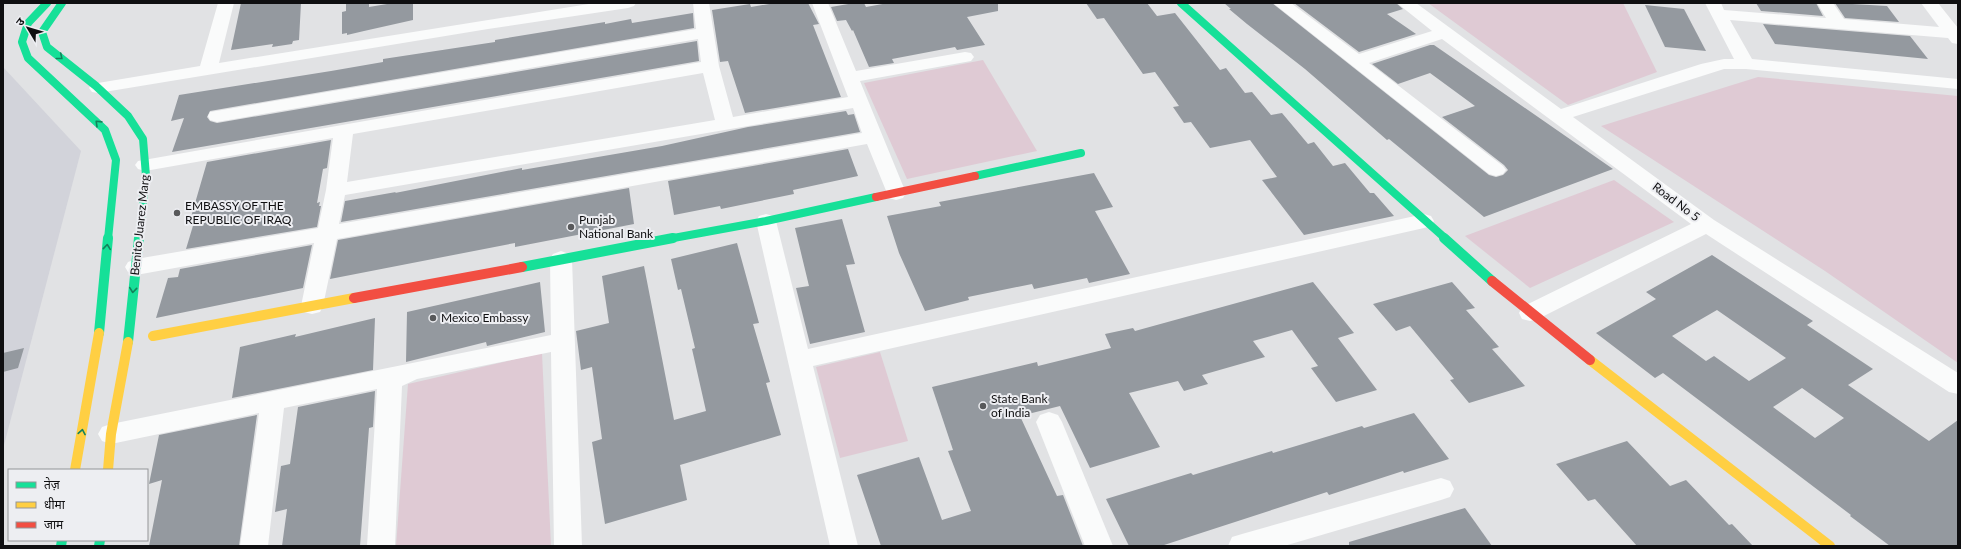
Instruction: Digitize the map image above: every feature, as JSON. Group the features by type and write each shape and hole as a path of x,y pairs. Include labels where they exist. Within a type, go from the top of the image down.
{"street":[{"path":"47,3 28,24 22,42 28,58 105,130 116,160 97,349 75,469"},
{"name":"Benito Juarez Marg","path":"62,3 42,32 47,47 98,88 128,116 143,139 154,163 146,176 128,341 111,434 108,469"},
{"path":"208,71 226,3"},
{"path":"98,88 208,71 531,10 628,3"},
{"path":"701,3 710,66 725,123"},
{"path":"820,3 896,193"},
{"path":"1181,3 1424,221 1530,313 1830,546"},
{"path":"1281,3 1496,170"},
{"name":"Road No 5","path":"1405,3 1560,115 1707,225 1956,380"},
{"path":"1825,3 1840,24"},
{"path":"1929,3 1956,36"},
{"path":"1715,8 1840,24 1956,36"},
{"path":"1715,8 1746,64"},
{"path":"1356,61 1445,32"},
{"path":"217,116 705,33"},
{"path":"850,78 965,56"},
{"path":"1560,115 1707,68 1724,64 1746,64 1958,83 1958,77"},
{"path":"154,163 710,66"},
{"path":"336,190 859,101"},
{"path":"312,306 336,190 344,130"},
{"path":"136,267 874,137"},
{"path":"128,341 766,221 1081,153"},
{"path":"766,221 844,546"},
{"path":"800,360 1424,221"},
{"path":"1530,313 1707,225"},
{"path":"561,259 568,546"},
{"path":"111,434 563,341"},
{"path":"381,546 389,388 392,380 403,374"},
{"path":"254,546 273,400"},
{"path":"1049,422 1099,546"},
{"path":"1242,546 1441,489"}],"shaded area":[{"path":"1428,3 1623,3 1657,72 1568,105"},
{"path":"983,60 1037,151 907,179 864,83"},
{"path":"3,67 81,151 3,449"},
{"path":"1758,77 1958,96 1958,363 1825,271 1601,126"},
{"path":"1614,180 1674,222 1530,288 1465,236"},
{"path":"880,352 908,441 840,458 816,367"},
{"path":"542,353 551,546 396,546 408,384"}],"building":[{"path":"241,3 301,3 299,40 293,41 292,44 272,47 273,44 231,50"},
{"path":"346,3 369,3 369,7 393,3 413,3 413,20 347,35 347,33 342,34 342,12 346,11"},
{"path":"775,3 808,3 819,24 813,25 841,97 745,113 728,61 720,62 712,10 750,4 751,7"},
{"path":"854,3 864,3 866,7 888,3 998,3 998,11 967,17 985,45 957,50 955,47 892,59 894,63 869,67 853,30 852,31 846,20 837,21 831,7"},
{"path":"1086,3 1147,3 1157,16 1175,13 1220,70 1226,68 1245,93 1252,92 1271,115 1282,113 1308,144 1314,142 1333,166 1345,163 1370,193 1374,193 1394,216 1304,235 1262,180 1277,177 1250,140 1210,148 1191,122 1184,123 1173,107 1179,106 1155,72 1143,74 1104,18 1097,19"},
{"path":"1224,3 1272,3 1489,175 1496,177 1503,175 1508,170 1504,165 1442,117 1475,106 1430,73 1398,84 1372,64 1434,45 1613,169 1484,217 1389,139 1387,140 1305,69 1247,24"},
{"path":"1294,3 1396,3 1403,9 1387,14 1416,34 1359,52"},
{"path":"1756,3 1816,3 1823,16 1761,11"},
{"path":"1835,3 1887,6 1899,22 1845,18"},
{"path":"1645,5 1684,9 1706,51 1665,47"},
{"path":"693,13 694,28 210,111 207,117 210,121 217,123 697,41 699,61 172,152 184,118 171,121 179,95 331,71 383,62 383,59 495,42 495,40 605,22 605,24 631,19 632,23"},
{"path":"1763,24 1910,36 1928,59 1775,44"},
{"path":"846,111 848,115 854,114 860,132 341,222 345,201 396,192 395,193 522,168 522,170 662,146 748,127"},
{"path":"331,140 327,168 323,169 317,203 320,202 319,206 321,206 317,227 186,249 195,219 190,220 207,162"},
{"path":"848,149 858,176 793,190 794,194 721,209 720,206 674,215 668,181"},
{"path":"1094,173 1113,207 1095,211 1130,274 1089,283 1087,278 1034,289 1032,284 968,297 969,300 925,311 899,253 887,216 941,206 939,202"},
{"path":"629,188 634,224 515,247 515,243 330,279 338,240"},
{"path":"842,219 855,264 846,265 865,332 810,344 796,288 809,286 795,228"},
{"path":"737,243 759,323 753,324 770,382 766,383 781,435 680,465 687,500 605,524 592,442 602,439 592,367 581,370 576,331 609,323 602,276 644,266 674,420 706,411 692,349 695,348 681,289 678,290 671,259"},
{"path":"312,245 303,288 156,318 168,278 178,277 180,269"},
{"path":"1712,255 1813,321 1807,325 1873,369 1848,385 1929,441 1958,420 1958,546 1890,546 1663,373 1655,378 1596,333 1656,299 1646,292","holes":["1717,310 1786,358 1749,381 1714,356 1706,361 1672,336","1802,388 1844,418 1815,438 1773,407"]},
{"path":"540,282 545,332 487,346 486,342 406,362 407,312"},
{"path":"1313,282 1354,333 1338,338 1377,390 1336,402 1311,368 1318,366 1292,330 1253,341 1265,357 1202,375 1208,384 1184,391 1178,381 1129,393 1160,447 1090,468 1060,406 1020,416 1057,496 1063,495 1083,546 881,546 857,475 919,457 942,520 971,511 948,451 953,450 932,387 1037,362 1038,366 1111,348 1105,334 1133,328 1135,331"},
{"path":"1452,282 1475,308 1466,310 1499,347 1492,349 1525,386 1469,403 1450,380 1454,379 1410,326 1396,331 1373,304"},
{"path":"375,318 373,370 232,398 240,347 296,334 295,337"},
{"path":"24,348 18,368 3,372 3,353"},
{"path":"375,391 373,427 369,428 360,546 282,546 287,509 275,512 281,466 290,464 298,407"},
{"path":"1414,413 1449,459 1404,473 1403,471 1329,495 1327,492 1161,546 1129,546 1106,499 1191,473 1193,475 1272,451 1273,453 1362,426 1364,428"},
{"path":"257,415 239,546 149,546 162,480 149,484 159,435"},
{"path":"1627,441 1670,486 1686,480 1729,525 1732,524 1753,546 1637,546 1595,499 1588,501 1556,464"},
{"path":"1465,508 1492,546 1349,546 1349,542"}],"traffic: fast":[{"path":"47,3 28,23 22,42 28,58 105,130 116,160 99,333"},
{"path":"62,3 42,32 47,47 96,86 128,116 143,139 146,176 128,342"},
{"path":"1181,3 1492,281"},
{"path":"975,176 1081,153"},
{"path":"522,267 766,221 876,197"},
{"path":"61,546 62,541"},
{"path":"99,546 100,541"}],"traffic: slow":[{"path":"153,336 354,298"},
{"path":"75,469 99,333"},
{"path":"108,469 111,434 128,342"},
{"path":"1590,360 1830,546"}],"traffic: jam":[{"path":"876,197 975,176"},
{"path":"354,298 522,267"},
{"path":"1492,281 1590,360"}],"place":[{"name":"EMBASSY OF THE REPUBLIC OF IRAQ","path":"177,213"},
{"name":"Punjab National Bank","path":"571,227"},
{"name":"Mexico Embassy","path":"433,318"},
{"name":"State Bank of India","path":"983,406"}]}
